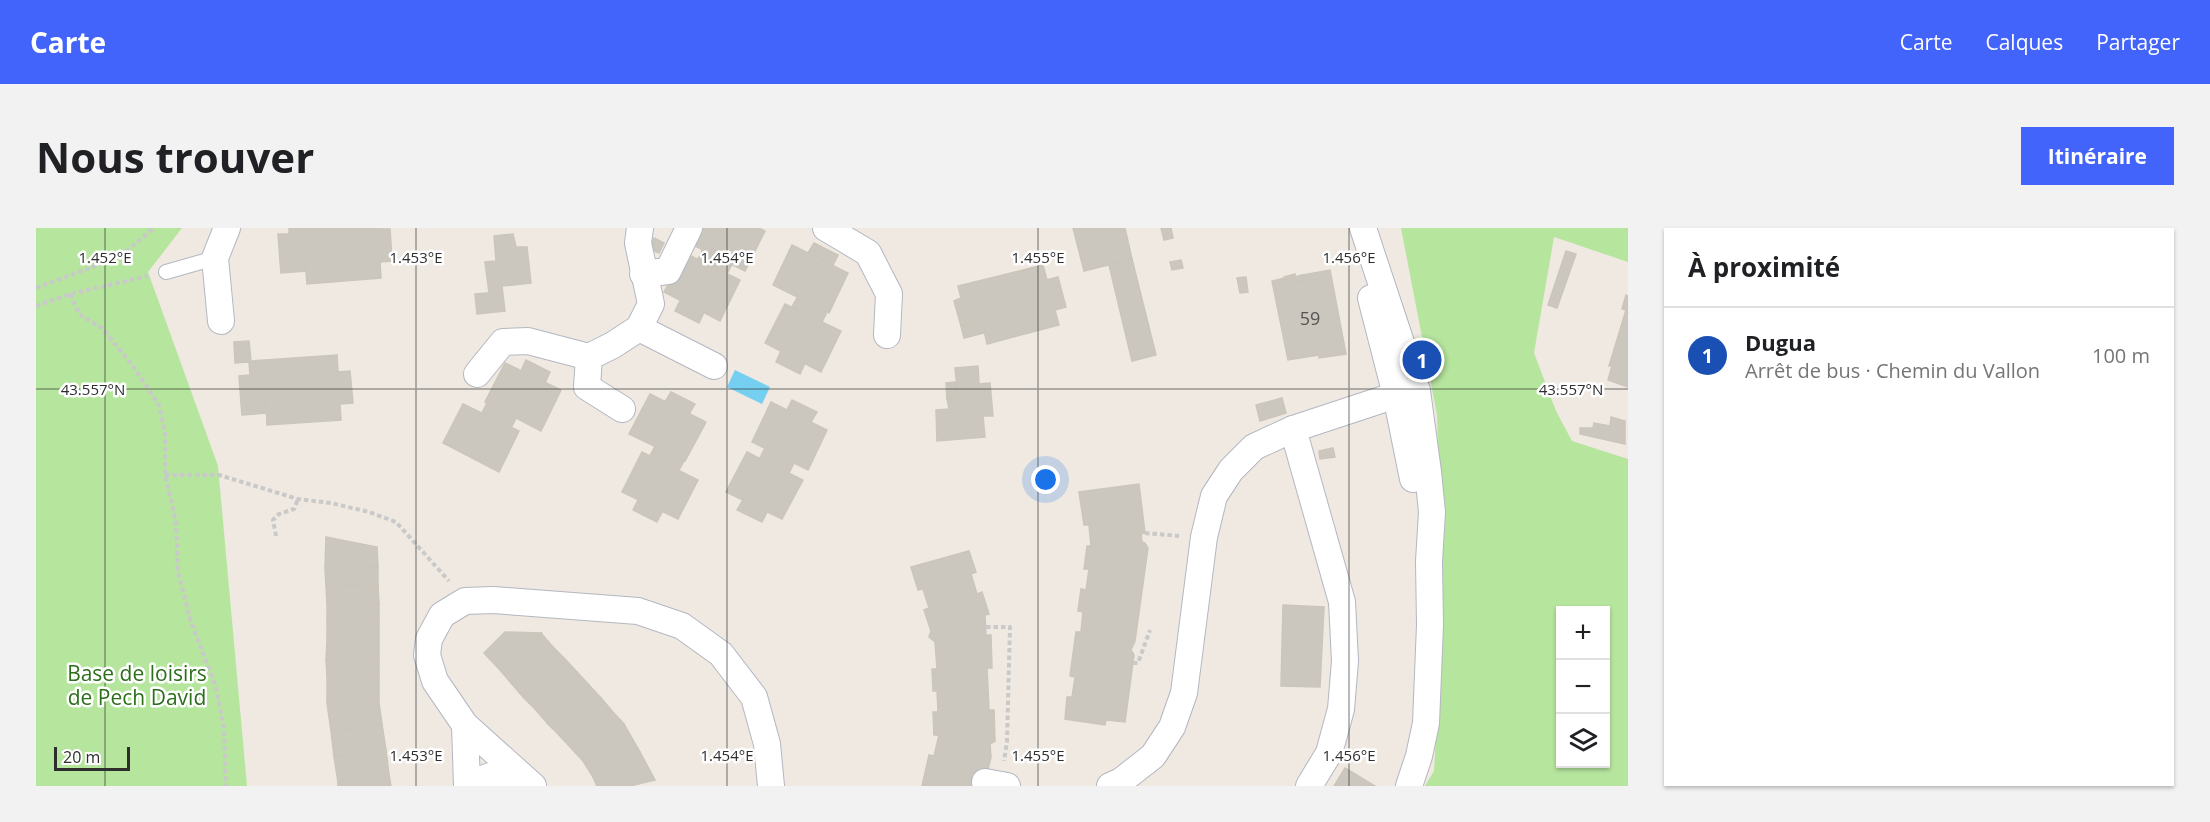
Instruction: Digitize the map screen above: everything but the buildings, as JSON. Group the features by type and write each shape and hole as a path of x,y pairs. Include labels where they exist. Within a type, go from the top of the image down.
{"street":[{"path":"221,321 215,258 228,228"},
{"path":"477,375 503,342 528,341 589,357 639,328 651,304 638,243 640,228"},
{"path":"644,274 668,271 689,228"},
{"path":"826,228 868,253 889,294 887,335"},
{"path":"1362,228 1428,472 1432,512 1426,723 1419,756 1409,786"},
{"path":"639,328 714,366"},
{"path":"589,357 587,387 622,409"},
{"path":"1110,786 1121,781 1153,756 1172,727 1184,693 1204,537 1214,496 1231,470 1254,447 1293,429 1407,393"},
{"path":"1293,429 1342,602 1345,661 1341,709 1329,753 1309,786"},
{"path":"528,783 465,725 435,681 427,656 429,639 442,615 465,601 493,600 638,610 682,626 721,654 754,696 767,744 771,786"},
{"path":"465,725 469,786 494,774 509,774 528,783"}],"lane":[{"path":"166,272 215,258"}],"path":[{"path":"36,288 119,257 154,228"},
{"path":"36,306 70,294 166,272"},
{"path":"70,294 79,314 102,328 133,366 159,405 165,433 165,475 176,522 178,572 191,622 216,687 224,729 226,786"},
{"path":"165,475 219,475 298,498 369,512 396,522 438,567 465,601"},
{"path":"276,536 273,520 279,514 294,509 298,498"},
{"path":"1145,533 1204,537"},
{"path":"986,627 1010,627 1007,742"},
{"path":"1133,663 1138,663 1150,630"}],"green space":[{"name":"Base de loisirs de Pech David","path":"36,228 182,228 148,272 218,466 247,786 36,786"},
{"path":"1401,228 1628,228 1628,262 1554,237 1534,353 1556,411 1572,441 1628,459 1628,786 1425,786 1434,771 1443,617 1437,415"}],"water":[{"path":"735,370 770,387 762,404 727,387"}],"place":[{"name":"Dugua","path":"1422,360"}]}
